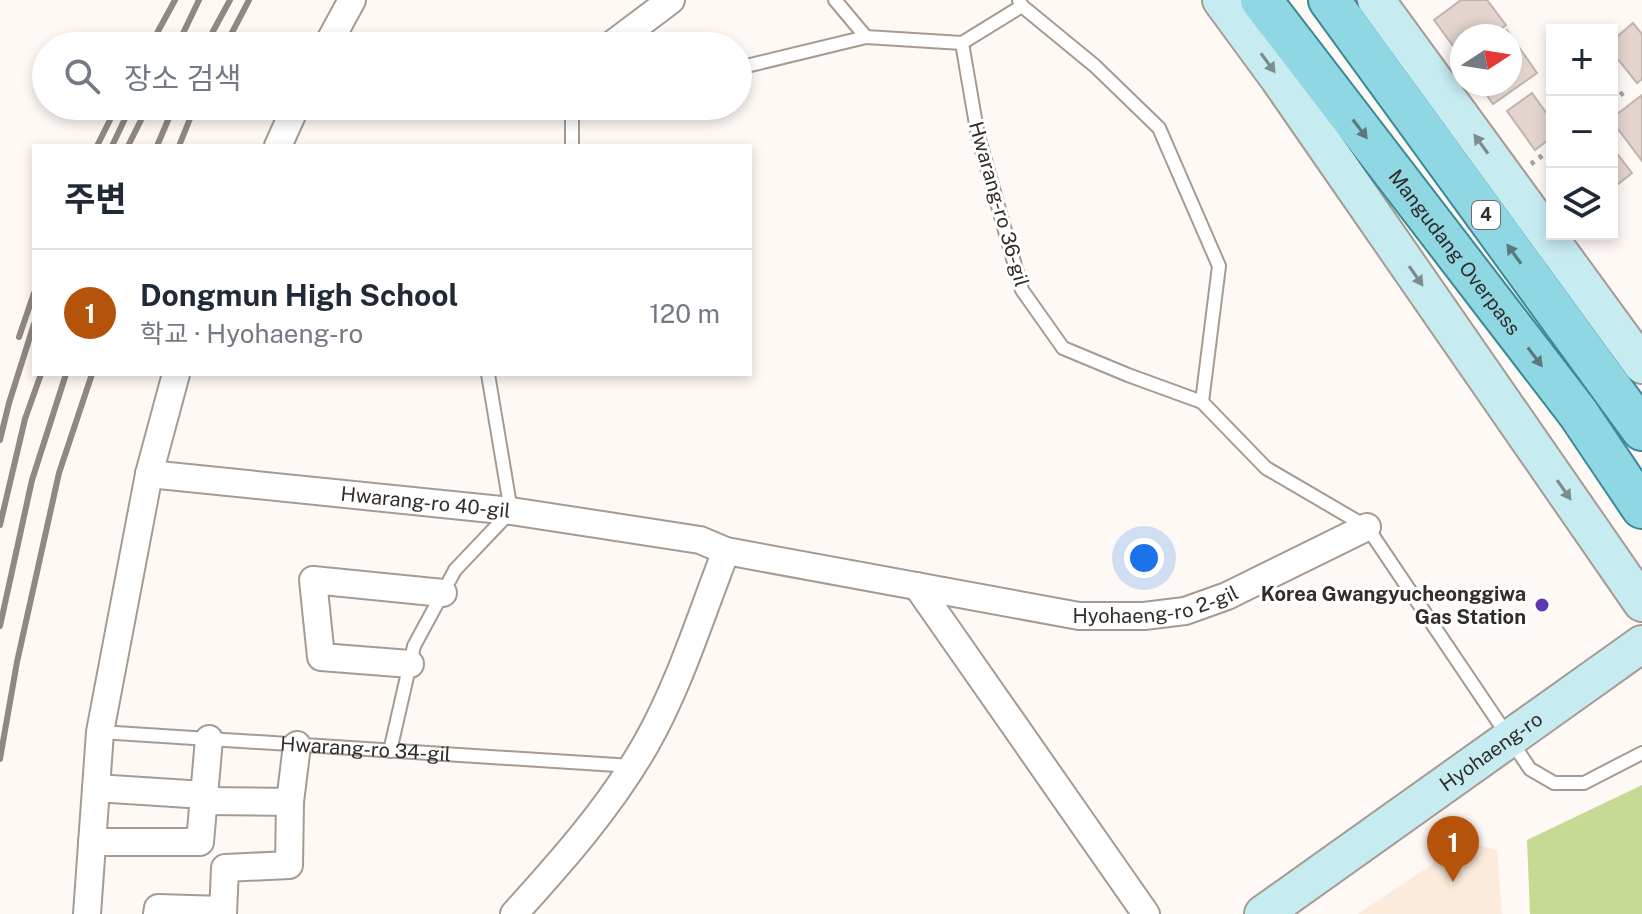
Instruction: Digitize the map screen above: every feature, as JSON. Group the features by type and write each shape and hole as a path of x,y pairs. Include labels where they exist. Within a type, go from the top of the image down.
{"main road":[{"path":"1221,0 1642,603"},
{"name":"Mangudang Overpass","path":"1261,0 1578,413 1642,508"},
{"name":"4","path":"1329,0 1642,430"},
{"path":"1376,0 1642,365"},
{"name":"Hyohaeng-ro","path":"1263,914 1642,644"}],"street":[{"path":"335,32 352,0"},
{"path":"629,32 671,0"},
{"path":"279,144 290,120"},
{"path":"87,914 100,732 149,474 175,376"},
{"name":"Hwarang-ro 40-gil","path":"149,474 511,511 700,540"},
{"name":"Hyohaeng-ro 2-gil","path":"700,540 726,551 1079,616 1144,616 1185,611 1227,596 1367,527"},
{"path":"514,914 615,795 647,742 680,669 726,551"},
{"path":"410,664 321,657 313,580 443,593"},
{"path":"917,586 1146,914"},
{"path":"92,842 200,842 209,739"},
{"path":"157,914 158,908 223,912 225,868 289,865 290,802 297,745"},
{"path":"96,788 290,802"}],"lane":[{"path":"835,0 866,37"},
{"path":"752,65 866,37 962,43 1020,3 1095,66 1159,128 1219,266 1202,402 1266,468 1367,527 1530,769 1554,783 1584,783 1642,753"},
{"name":"Hwarang-ro 36-gil","path":"962,43 978,136 1022,290 1063,348 1202,402"},
{"path":"572,120 572,144"},
{"path":"390,751 414,646 455,570 511,511 488,376"},
{"name":"Hwarang-ro 34-gil","path":"100,732 632,766"}],"path":[{"path":"1618,97 1627,90"}],"shaded area":[{"path":"1466,842 1497,850 1502,914 1358,914"}],"green space":[{"path":"1642,785 1642,914 1530,914 1527,840"}],"building":[{"path":"1461,0 1487,0 1505,24 1450,24 1450,42 1434,20"},
{"path":"1633,23 1642,34 1642,79 1637,83 1618,59 1618,36"},
{"path":"1522,52 1537,73 1522,84"},
{"path":"1532,93 1546,113 1546,142 1535,150 1507,111"},
{"path":"1642,95 1642,161 1618,129 1618,113"},
{"path":"1487,96 1504,96 1493,104"},
{"path":"1618,155 1632,173 1618,184"}],"railway":[{"path":"158,32 175,0"},
{"path":"184,32 199,0"},
{"path":"213,32 230,0"},
{"path":"232,32 249,0"},
{"path":"98,144 110,120"},
{"path":"113,144 124,120"},
{"path":"129,144 141,120"},
{"path":"158,144 168,120"},
{"path":"180,144 189,120"},
{"path":"19,337 32,299"},
{"path":"0,440 32,330"},
{"path":"0,525 25,419 40,376"},
{"path":"0,626 32,480 65,376"},
{"path":"0,759 17,662 59,473 91,376"}],"place":[{"name":"Korea Gwangyucheonggiwa Gas Station","path":"1542,605"},
{"name":"Dongmun High School","path":"1453,882"}]}
